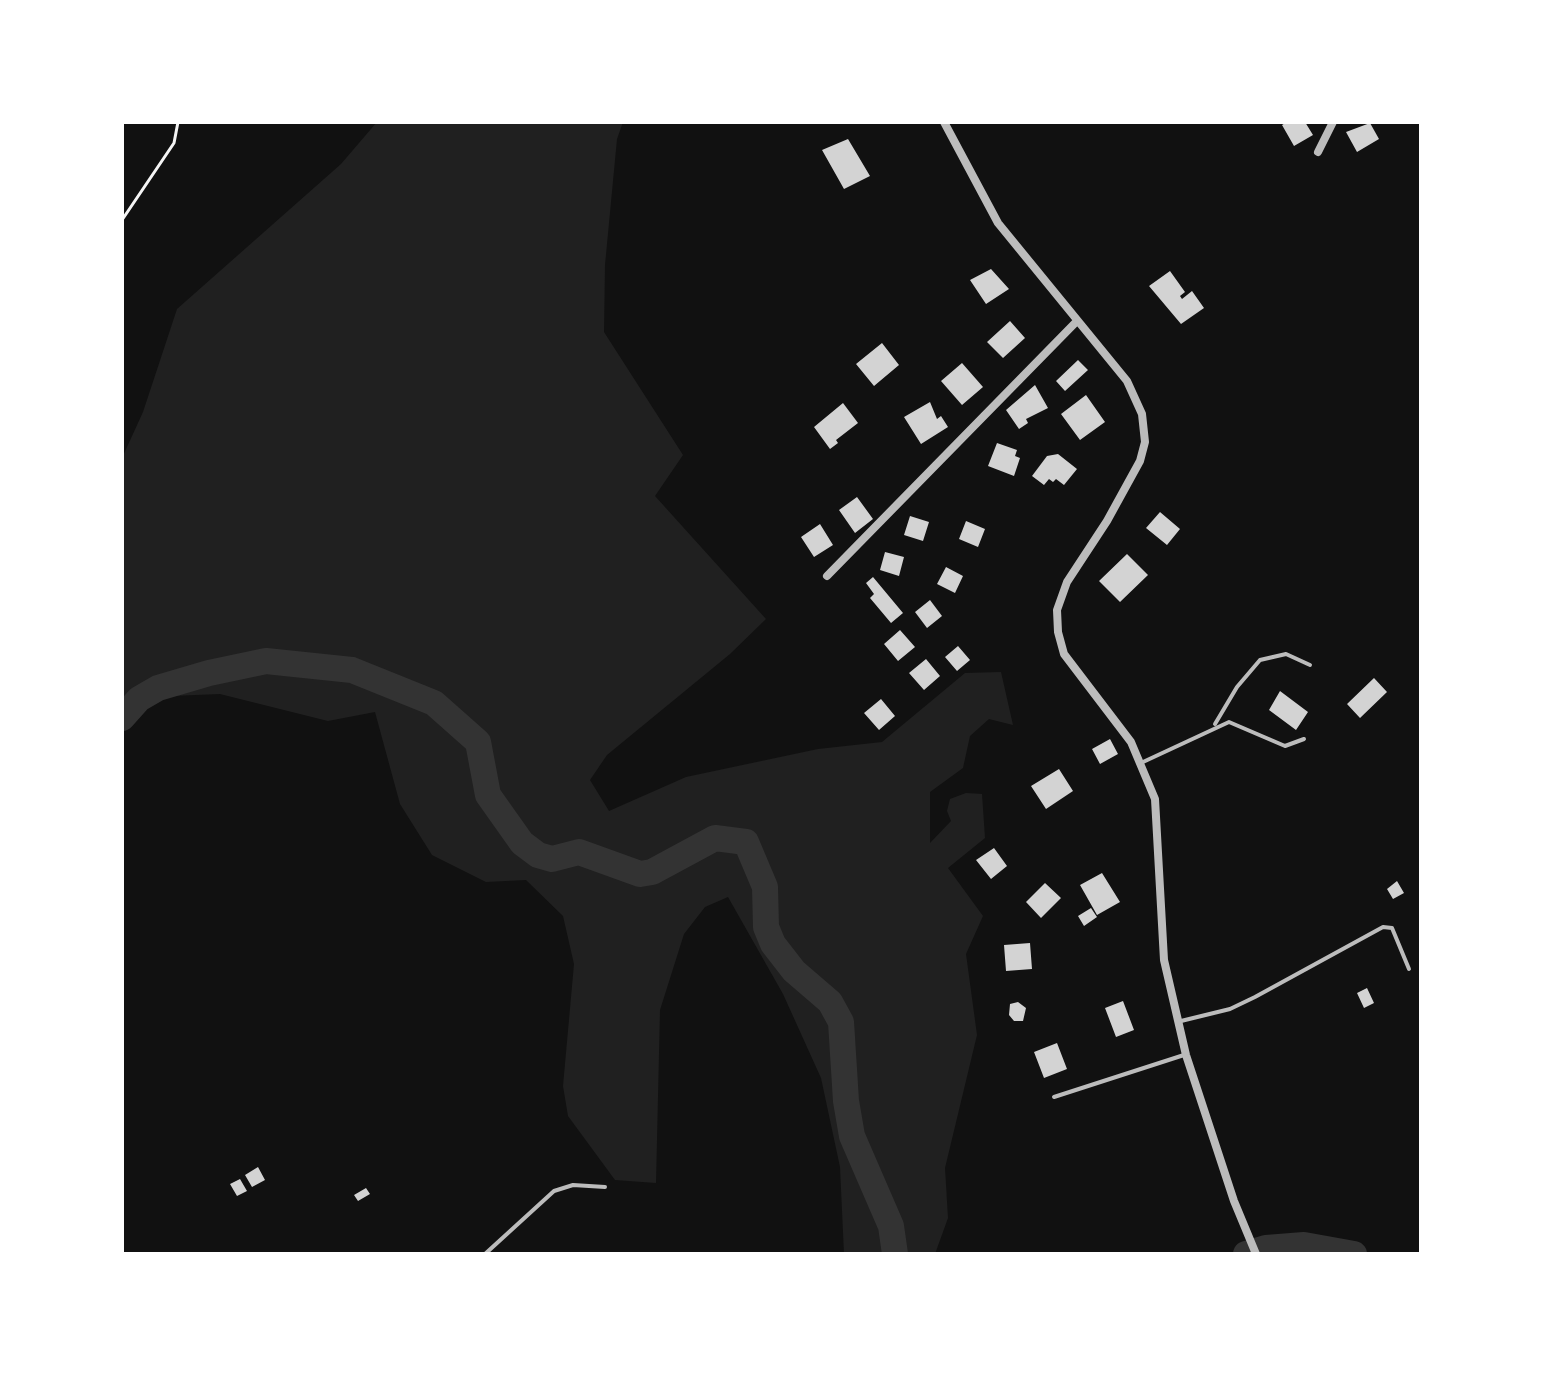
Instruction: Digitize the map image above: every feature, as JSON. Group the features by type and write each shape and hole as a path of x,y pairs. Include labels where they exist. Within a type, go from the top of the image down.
{"street":[{"path":"944,122 998,223 1127,381 1142,414 1145,442 1140,461 1107,521 1067,582 1057,610 1058,632 1064,654 1143,762 1155,799 1164,960 1181,1021 1186,1055 1256,1254"},
{"path":"1318,152 1333,122"},
{"path":"827,576 1077,321"}],"lane":[{"path":"1213,726 1237,687 1260,660 1286,654 1310,665"},
{"path":"1143,762 1213,726 1236,724 1285,746 1304,739"},
{"path":"1181,1021 1243,1003 1383,927 1392,928 1409,969"},
{"path":"1054,1097 1186,1055"},
{"path":"485,1254 554,1191 573,1185 605,1187"}],"path":[{"path":"122,220 174,143 178,122"}],"shaded area":[{"path":"377,122 623,122 617,139 605,265 604,332 683,455 655,496 766,619 730,654 607,755 590,780 609,811 686,777 818,749 882,742 965,673 1001,672 1013,725 989,719 970,736 963,768 930,792 930,843 951,821 947,811 950,799 966,793 982,794 985,838 948,868 983,916 966,954 977,1035 945,1168 948,1218 935,1254 844,1254 840,1167 821,1078 783,994 728,897 705,907 684,934 660,1010 656,1183 615,1180 568,1116 563,1086 574,964 563,916 526,880 486,882 432,855 400,804 375,712 328,721 220,694 122,698 122,458 143,412 177,309 341,164"}],"building":[{"path":"1305,122 1313,135 1294,146 1282,125"},
{"path":"1370,123 1379,139 1357,152 1346,132"},
{"path":"848,139 870,176 844,189 822,150"},
{"path":"991,269 1009,289 986,304 970,280"},
{"path":"1170,271 1185,292 1180,296 1182,299 1192,291 1204,308 1181,324 1149,286"},
{"path":"1010,321 1025,338 1003,358 987,342"},
{"path":"882,343 899,365 874,386 856,364"},
{"path":"1078,360 1088,370 1065,391 1056,381"},
{"path":"962,363 983,387 962,405 941,381"},
{"path":"1035,385 1048,408 1026,419 1028,423 1019,429 1006,410"},
{"path":"1086,395 1105,422 1080,440 1061,414"},
{"path":"930,402 937,419 941,416 948,427 921,444 904,417"},
{"path":"843,403 858,423 836,440 838,443 830,449 814,427"},
{"path":"997,443 1017,450 1015,456 1020,458 1014,476 988,466"},
{"path":"1058,454 1077,469 1064,485 1056,479 1053,482 1049,479 1044,485 1032,476 1047,456"},
{"path":"857,497 873,519 855,533 839,510"},
{"path":"1160,512 1180,529 1167,545 1146,528"},
{"path":"910,516 929,522 923,541 904,535"},
{"path":"966,521 985,529 978,547 959,539"},
{"path":"820,524 833,545 814,557 801,537"},
{"path":"885,552 904,557 899,576 880,570"},
{"path":"1127,554 1148,575 1120,602 1099,581"},
{"path":"946,567 963,576 955,593 937,584"},
{"path":"873,577 903,613 891,623 870,598 874,594 866,583"},
{"path":"930,600 942,616 927,628 915,612"},
{"path":"900,630 915,647 898,661 884,644"},
{"path":"958,646 970,660 957,671 945,657"},
{"path":"926,659 940,676 924,690 909,673"},
{"path":"1374,678 1387,692 1360,718 1347,704"},
{"path":"1280,691 1308,712 1296,730 1269,710"},
{"path":"881,699 895,716 879,730 864,713"},
{"path":"1110,739 1118,754 1100,764 1092,749"},
{"path":"1059,769 1073,791 1046,809 1031,786"},
{"path":"994,848 1007,866 991,879 976,860"},
{"path":"1102,873 1120,902 1097,915 1080,885"},
{"path":"1397,881 1404,893 1393,899 1387,889"},
{"path":"1045,883 1061,898 1041,918 1026,902"},
{"path":"1091,908 1097,917 1084,926 1078,916"},
{"path":"1030,943 1032,969 1006,971 1004,945"},
{"path":"1367,988 1374,1003 1364,1008 1357,993"},
{"path":"1123,1001 1134,1030 1116,1037 1105,1008"},
{"path":"1018,1002 1026,1008 1023,1021 1014,1021 1009,1015 1010,1004"},
{"path":"1057,1043 1067,1069 1044,1078 1034,1052"},
{"path":"258,1167 265,1180 252,1187 245,1175"},
{"path":"240,1179 247,1191 237,1196 230,1184"},
{"path":"366,1188 370,1194 358,1201 354,1195"}],"waterway":[{"path":"122,718 139,699 158,688 266,661 352,670 434,703 478,742 488,795 522,843 538,855 552,859 579,852 640,874 652,872 715,838 746,842 765,887 766,927 773,944 794,971 830,1002 841,1022 846,1101 852,1136 891,1226 895,1254"},
{"path":"1246,1254 1266,1248 1304,1245 1354,1254"}]}
